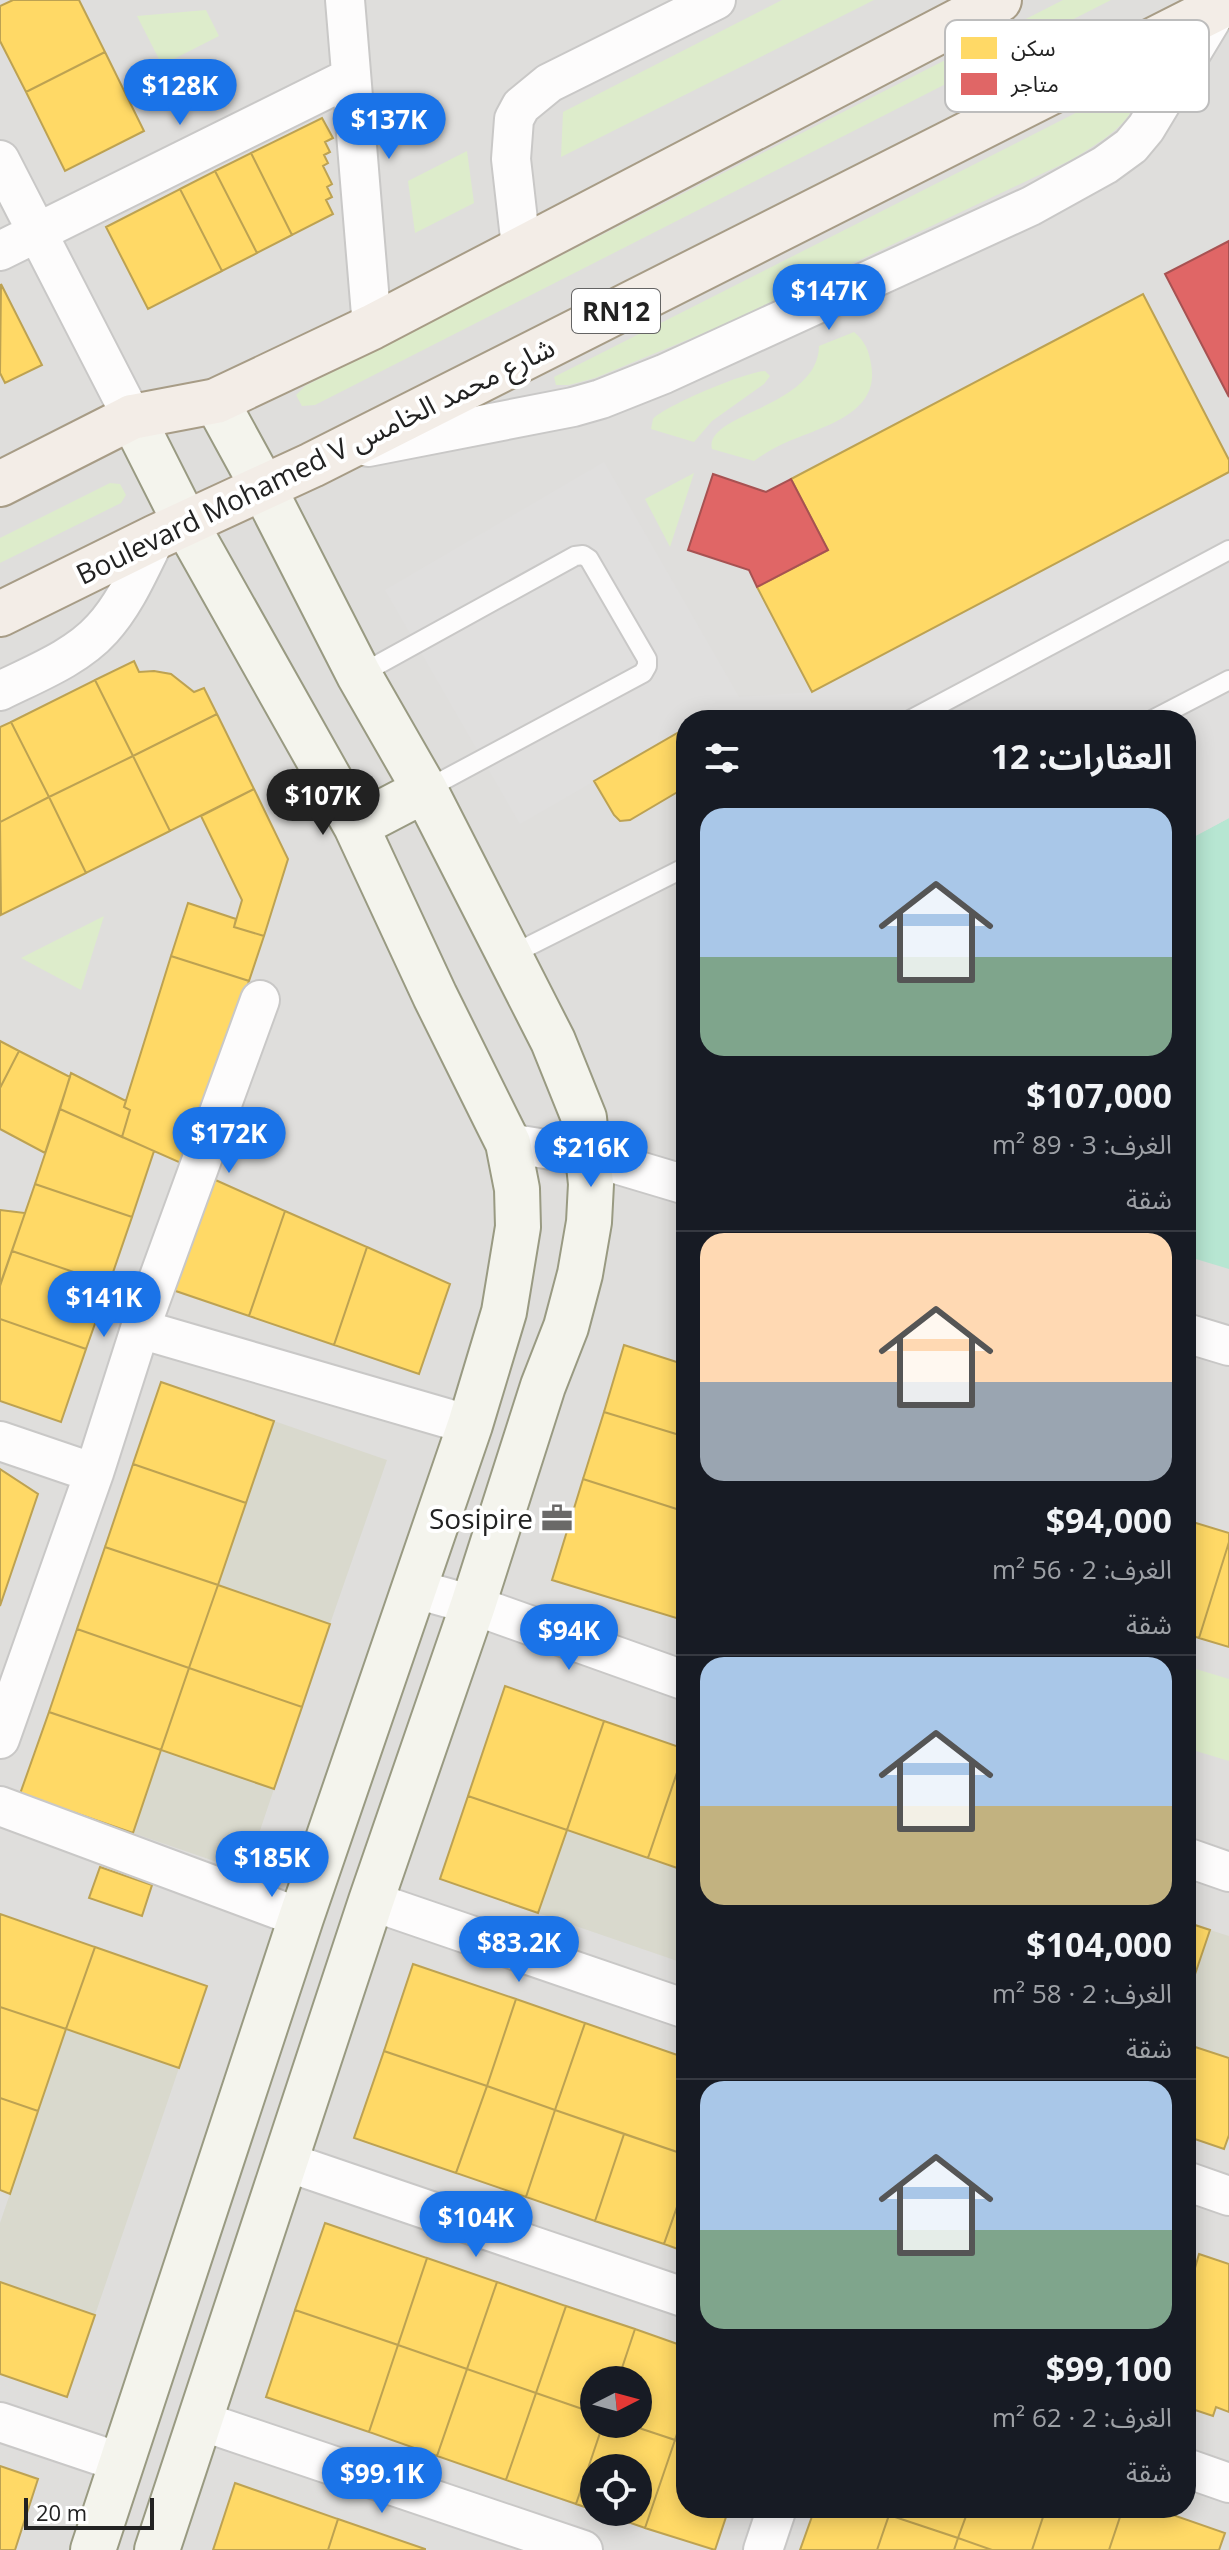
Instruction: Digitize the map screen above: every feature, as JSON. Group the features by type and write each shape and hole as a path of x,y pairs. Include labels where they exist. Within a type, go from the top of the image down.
{"main road":[{"path":"960,20 999,0"},
{"name":"Boulevard Mohamed V شارع محمد الخامس","path":"1194,20 1224,5"},
{"path":"0,484 132,417 216,401 372,327 945,28"},
{"name":"Boulevard Mohamed V شارع محمد الخامس","path":"0,614 312,465 1012,112"}],"street":[{"path":"345,0 372,327"},
{"path":"521,247 511,159 514,119 521,106 549,83 716,0"},
{"path":"1209,29 1224,5"},
{"path":"0,251 351,77"},
{"path":"312,465 363,448 497,423 601,399 664,374 1031,206 1105,165 1131,146 1156,112"},
{"path":"0,160 132,417 171,531 356,826 508,1143 517,1189 518,1227 504,1312 470,1425 301,1918 93,2550"},
{"path":"157,2550 371,1901 473,1605 543,1386 566,1327 580,1274 589,1222 591,1184 584,1118 571,1083 511,955 425,790 359,675 216,401"},
{"path":"0,691 82,647 102,630 171,531"},
{"path":"356,826 425,790"},
{"path":"0,1739 94,1473 140,1329 260,1000"},
{"path":"508,1143 589,1156 676,1182"},
{"path":"140,1329 470,1425"},
{"path":"1196,1336 1229,1346"},
{"path":"0,1441 94,1473"},
{"path":"412,1588 473,1605 676,1677"},
{"path":"0,1806 301,1918"},
{"path":"1196,1860 1229,1872"},
{"path":"371,1901 676,2006"},
{"path":"287,2162 676,2295"},
{"path":"1196,2184 1229,2196"},
{"path":"201,2421 583,2550"},
{"path":"0,2422 122,2463"},
{"path":"1196,2471 1229,2483"},
{"path":"763,2550 774,2518"}],"lane":[{"path":"929,710 1229,550"},
{"path":"359,675 575,556 583,555 589,559 640,646 647,659 643,673 425,790"},
{"path":"1171,710 1229,680"},
{"path":"511,955 676,872"}],"shaded area":[{"path":"0,0 1229,0 1229,2550 0,2550"},
{"path":"604,462 739,697 812,692 1229,472 1229,818 1196,836 1196,710 676,710 676,734 520,824 385,590"},
{"path":"274,1421 387,1460 330,1624 218,1585"},
{"path":"161,1750 274,1789 246,1872 133,1833"},
{"path":"567,1830 676,1868 676,1961 538,1913"},
{"path":"1210,1930 1229,1936 1229,2058 1196,2047 1196,1971"},
{"path":"66,2029 179,2068 95,2315 0,2282 0,2223"}],"green space":[{"path":"782,0 874,0 561,157 563,112"},
{"path":"1063,0 1111,0 1072,20 1024,20"},
{"path":"206,10 219,36 162,65 137,16"},
{"path":"945,60 945,84 315,405 302,406 296,395 305,386"},
{"path":"1078,112 1130,112 1103,140 1071,160 716,328 595,378 556,385 554,377"},
{"path":"467,151 474,203 415,233 408,181"},
{"path":"854,332 866,346 872,381 858,407 831,424 783,444 754,461 712,449 714,437 725,426 801,383 814,367 819,346"},
{"path":"765,371 770,376 764,384 712,421 694,442 651,429 653,419 673,406 724,383"},
{"path":"694,473 670,547 645,499"},
{"path":"110,483 120,484 126,495 121,503 0,563 0,538"},
{"path":"1229,818 1229,1269 1196,1259 1196,836"},
{"path":"104,916 81,990 21,958"},
{"path":"1196,1669 1229,1679 1229,1761 1196,1751"}],"building: سكن":[{"path":"13,0 79,0 105,52 26,92 0,41 0,6"},
{"path":"105,52 144,131 65,171 26,92"},
{"path":"322,118 333,138 325,142 330,152 324,155 328,163 323,166 332,184 327,187 332,197 326,200 333,214 292,235 251,153"},
{"path":"251,153 292,235 257,253 215,171"},
{"path":"215,171 257,253 222,271 180,189"},
{"path":"180,189 222,271 148,309 106,227"},
{"path":"1,284 42,365 5,383 0,373"},
{"path":"1143,294 1229,460 1229,472 812,692 757,587 828,550 791,479"},
{"path":"134,661 139,672 171,674 194,692 204,688 217,714 133,756 95,680"},
{"path":"95,680 133,756 49,797 11,722"},
{"path":"217,714 254,789 170,831 133,756"},
{"path":"11,722 49,797 0,822 0,727"},
{"path":"676,734 676,793 630,820 620,821 614,815 594,781"},
{"path":"133,756 170,831 86,873 49,797"},
{"path":"254,789 288,859 264,936 234,927 242,900 201,816"},
{"path":"49,797 86,873 1,915 0,822"},
{"path":"188,903 236,919 234,927 264,936 249,981 171,956"},
{"path":"171,956 249,981 190,1167 122,1137 130,1110 124,1107"},
{"path":"0,1041 19,1051 0,1088"},
{"path":"19,1051 70,1077 45,1153 0,1129 0,1088"},
{"path":"71,1073 126,1101 124,1107 130,1110 122,1137 60,1109"},
{"path":"60,1109 154,1151 132,1217 35,1184"},
{"path":"202,1174 285,1211 249,1316 164,1287"},
{"path":"35,1184 132,1217 109,1284 12,1251"},
{"path":"0,1210 25,1213 1,1282 0,1281"},
{"path":"285,1211 367,1247 334,1345 249,1316"},
{"path":"367,1247 450,1284 419,1374 334,1345"},
{"path":"12,1251 109,1284 86,1349 0,1319 0,1286"},
{"path":"0,1319 86,1349 61,1422 0,1401"},
{"path":"624,1345 676,1362 676,1434 604,1412"},
{"path":"161,1382 274,1421 246,1503 133,1464"},
{"path":"604,1412 676,1434 676,1509 583,1479"},
{"path":"133,1464 246,1503 218,1585 105,1547"},
{"path":"0,1469 38,1494 0,1606"},
{"path":"583,1479 676,1509 676,1618 552,1580"},
{"path":"1196,1523 1229,1533 1229,1542 1199,1638 1196,1637"},
{"path":"1229,1542 1229,1647 1199,1638"},
{"path":"105,1547 218,1585 189,1668 77,1629"},
{"path":"218,1585 330,1624 302,1707 189,1668"},
{"path":"77,1629 189,1668 161,1750 49,1712"},
{"path":"189,1668 302,1707 274,1789 161,1750"},
{"path":"505,1686 604,1721 567,1830 468,1796"},
{"path":"49,1712 161,1750 133,1833 20,1794"},
{"path":"604,1721 676,1746 676,1776 648,1858 567,1830"},
{"path":"676,1776 676,1868 648,1858"},
{"path":"468,1796 567,1830 538,1913 440,1879"},
{"path":"100,1867 152,1885 142,1916 89,1898"},
{"path":"0,1914 95,1947 66,2029 0,2007"},
{"path":"1196,1925 1210,1930 1196,1971"},
{"path":"95,1947 207,1986 179,2068 66,2029"},
{"path":"413,1964 516,1999 487,2086 384,2051"},
{"path":"516,1999 585,2023 555,2110 487,2086"},
{"path":"0,2007 66,2029 38,2111 0,2098"},
{"path":"585,2023 676,2055 676,2152 555,2110"},
{"path":"1196,2047 1229,2058 1229,2135 1224,2149 1196,2139"},
{"path":"384,2051 487,2086 456,2173 354,2138"},
{"path":"487,2086 555,2110 526,2197 456,2173"},
{"path":"0,2098 38,2111 10,2194 0,2190"},
{"path":"555,2110 624,2134 595,2221 526,2197"},
{"path":"624,2134 676,2152 676,2210 664,2244 595,2221"},
{"path":"676,2210 676,2248 664,2244"},
{"path":"325,2223 427,2258 398,2345 295,2310"},
{"path":"1199,2254 1229,2264 1229,2412 1216,2407 1213,2416 1196,2410 1196,2264"},
{"path":"427,2258 497,2282 467,2369 398,2345"},
{"path":"0,2282 95,2315 67,2397 0,2374"},
{"path":"497,2282 566,2306 536,2393 467,2369"},
{"path":"566,2306 635,2329 623,2366 580,2366 580,2408 536,2393"},
{"path":"295,2310 398,2345 369,2432 266,2397"},
{"path":"635,2329 676,2343 675,2440 652,2432 652,2366 623,2366"},
{"path":"398,2345 467,2369 437,2456 369,2432"},
{"path":"467,2369 536,2393 506,2480 437,2456"},
{"path":"536,2393 580,2408 580,2438 598,2438 593,2454 580,2454 580,2492 576,2504 506,2480"},
{"path":"652,2432 675,2440 652,2507 652,2454 593,2454 598,2438 652,2438"},
{"path":"675,2440 676,2518 726,2518 715,2550 645,2528 652,2526 652,2507"},
{"path":"0,2466 38,2479 15,2550 0,2550"},
{"path":"235,2483 338,2519 328,2550 213,2550"},
{"path":"811,2518 888,2518 877,2550 800,2550"},
{"path":"888,2518 898,2518 958,2538 954,2550 877,2550"},
{"path":"898,2518 965,2518 958,2538"},
{"path":"965,2518 1043,2518 1032,2550 992,2550 958,2538"},
{"path":"1043,2518 1120,2518 1109,2550 1032,2550"},
{"path":"1120,2518 1182,2518 1225,2533 1219,2550 1109,2550"},
{"path":"338,2519 425,2549 425,2550 328,2550"},
{"path":"958,2538 992,2550 954,2550"}],"building: متاجر":[{"path":"1229,241 1229,397 1165,274"},
{"path":"713,474 766,492 791,479 828,550 757,587 749,570 688,550"}],"place":[{"name":"Sosipire","path":"557,1518"}]}
